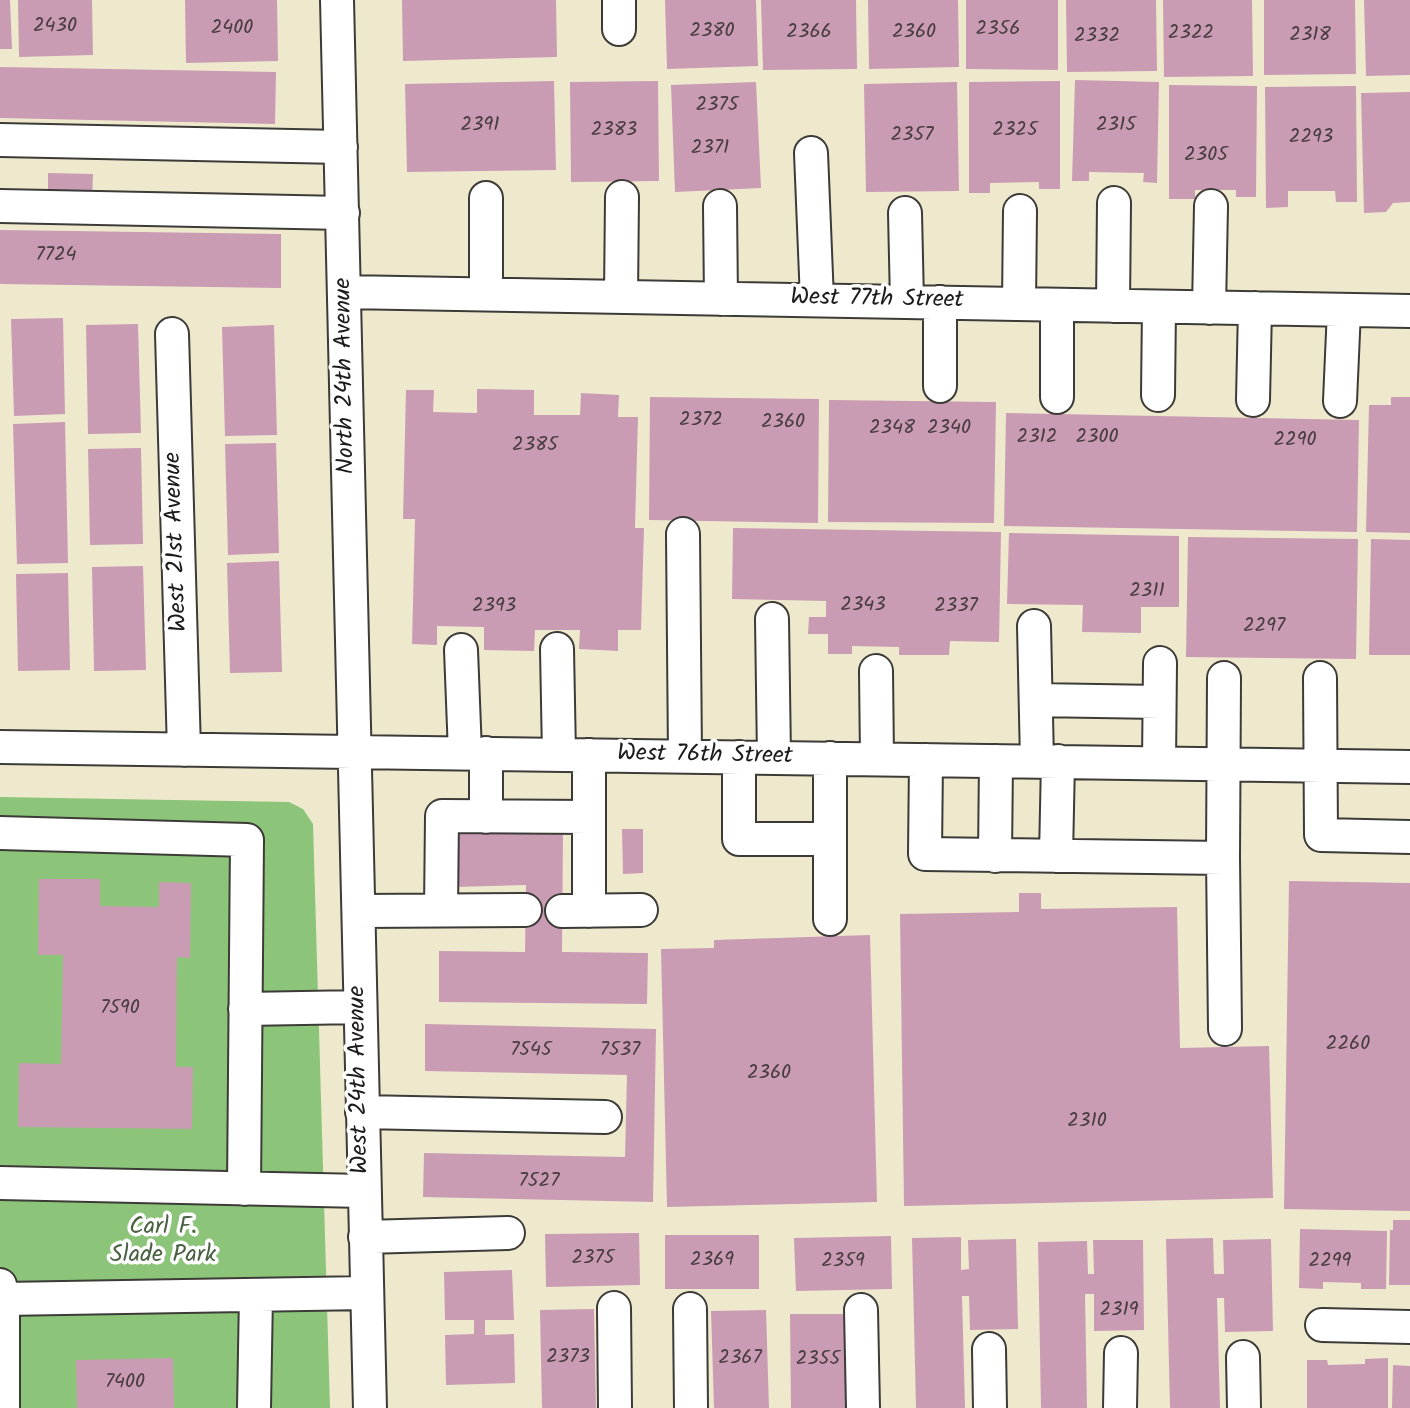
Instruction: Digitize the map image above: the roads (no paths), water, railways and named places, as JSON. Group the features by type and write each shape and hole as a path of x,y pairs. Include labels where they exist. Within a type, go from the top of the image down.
{"street":[{"name":"North 24th Avenue","path":"337,0 356,752"},
{"path":"0,140 341,147"},
{"path":"811,153 817,300"},
{"path":"621,297 622,197"},
{"path":"486,198 486,294"},
{"path":"1113,306 1114,203"},
{"path":"0,206 343,213"},
{"path":"720,206 721,299"},
{"path":"1209,308 1211,206"},
{"path":"1019,304 1020,211"},
{"path":"905,213 907,302"},
{"name":"West 77th Street","path":"345,292 1410,311"},
{"path":"940,302 940,386"},
{"path":"1057,305 1057,397"},
{"path":"1158,395 1159,307"},
{"path":"1253,400 1255,308"},
{"path":"1340,401 1344,310"},
{"name":"West 21st Avenue","path":"172,334 184,750"},
{"path":"683,534 685,756"},
{"path":"772,619 774,757"},
{"path":"1034,626 1036,700 1047,761 1056,856"},
{"path":"557,649 574,755 589,817 575,911 641,910"},
{"path":"461,650 486,817"},
{"path":"1159,763 1160,663"},
{"path":"876,671 877,759"},
{"path":"1224,678 1225,1029"},
{"path":"1320,678 1321,835 1410,837"},
{"path":"1036,700 1159,702"},
{"name":"West 76th Street","path":"0,747 1410,767"},
{"name":"West 24th Avenue","path":"356,752 370,1408"},
{"path":"739,757 739,839 830,839"},
{"path":"830,758 830,919"},
{"path":"926,760 925,854 1223,858"},
{"path":"995,856 996,761"},
{"path":"441,910 442,816 589,817"},
{"path":"0,833 247,840 244,1189"},
{"path":"359,911 525,910"},
{"path":"245,1009 360,1007"},
{"path":"362,1112 605,1117"},
{"path":"0,1183 363,1191"},
{"path":"365,1237 508,1233"},
{"path":"3,1408 2,1292 366,1293"},
{"path":"254,1408 256,1295"},
{"path":"614,1308 615,1408"},
{"path":"690,1309 691,1408"},
{"path":"861,1310 863,1408"},
{"path":"1322,1325 1410,1327"},
{"path":"989,1349 990,1408"},
{"path":"1120,1408 1121,1353"},
{"path":"1243,1357 1244,1408"}],"park label":[{"name":"Carl F. Slade Park","path":"163,1243"}]}
